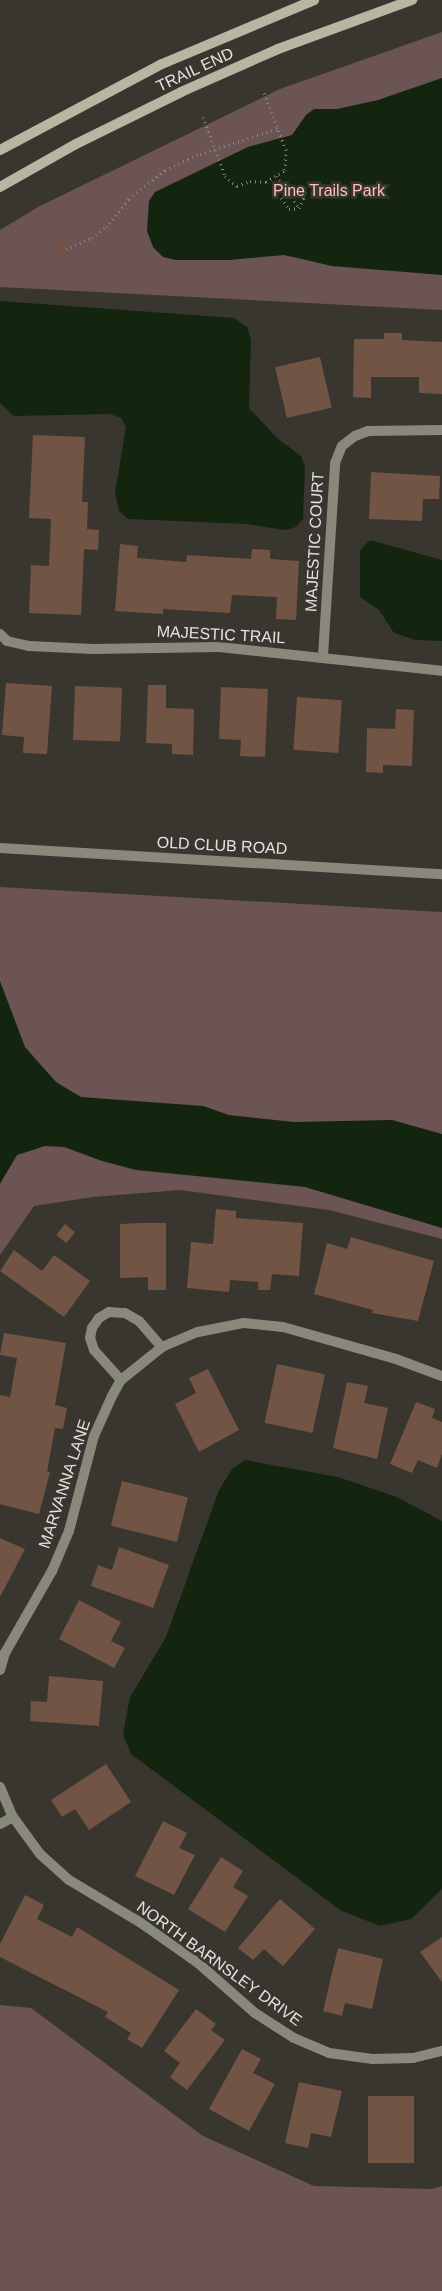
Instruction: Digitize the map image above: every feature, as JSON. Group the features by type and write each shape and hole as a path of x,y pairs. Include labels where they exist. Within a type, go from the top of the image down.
{"street":[{"name":"TRAIL END","path":"0,150 162,64 314,0"},
{"name":"TRAIL END","path":"0,187 76,144 190,88 278,49 412,0"},
{"name":"MAJESTIC COURT","path":"323,656 335,463 342,446 356,436 368,431 442,430"},
{"name":"MAJESTIC TRAIL","path":"0,634 7,641 29,646 93,649 219,647 323,656 360,663 442,671"},
{"name":"OLD CLUB ROAD","path":"0,848 442,874"},
{"path":"122,1380 94,1350 90,1338 99,1318 109,1312 126,1313 139,1321 162,1347"},
{"name":"MARVANNA LANE","path":"0,1670 5,1653 52,1571 69,1531 94,1436 122,1380 162,1347 198,1332 244,1323 284,1327 396,1359 442,1376"},
{"path":"0,1787 13,1817 0,1824"},
{"name":"NORTH BARNSLEY DRIVE","path":"13,1817 40,1854 69,1880 190,1957 255,2013 294,2038 328,2053 373,2060 412,2058 442,2051"}],"path":[{"path":"203,117 225,176 237,186 250,181 266,182 285,170 286,150 263,90"},
{"path":"66,249 92,238 106,227 129,199 165,170 216,149 279,128"},
{"path":"276,176 299,208"},
{"path":"296,187 304,198 299,208 289,209 281,198 296,187"}],"green space":[{"name":"Pine Trails Park","path":"442,32 442,310 0,287 0,230 38,207 280,89"},
{"path":"0,887 442,912 442,1239 329,1210 180,1190 93,1197 34,1206 0,1255"},
{"path":"0,2005 31,2008 203,2136 314,2186 432,2189 442,2186 442,2291 0,2291"}],"shaded area":[{"path":"442,78 442,275 332,266 284,255 230,260 176,260 163,257 153,247 147,231 149,201 155,192 248,147 292,135 306,115 314,109 337,109 378,100"},
{"path":"0,301 234,318 247,327 251,340 249,408 277,438 301,456 305,467 303,519 296,527 285,530 246,524 128,519 119,511 115,492 126,427 121,418 110,414 14,416 0,403"},
{"path":"370,540 442,560 442,641 415,640 394,633 379,610 360,597 360,550"},
{"path":"0,981 25,1047 56,1082 81,1097 203,1106 229,1115 294,1122 392,1120 442,1134 442,1228 305,1187 136,1170 102,1161 64,1147 45,1146 17,1155 0,1184"},
{"path":"245,1460 338,1477 397,1497 442,1521 442,1889 411,1919 380,1926 340,1910 131,1754 123,1734 130,1697 166,1637 219,1490 232,1469"}],"building":[{"path":"62,233 67,254 56,258 54,250"},
{"path":"384,333 402,333 402,340 442,342 442,394 419,393 419,377 371,377 371,398 353,397 354,339 384,339"},
{"path":"320,357 332,408 287,418 275,367"},
{"path":"33,435 85,437 82,502 88,502 87,529 99,530 98,550 84,549 81,615 29,613 31,565 49,566 51,519 29,518"},
{"path":"371,472 440,476 439,499 423,499 422,521 369,519"},
{"path":"120,544 138,546 137,558 186,562 187,555 251,559 252,549 270,550 270,559 299,561 296,620 276,619 277,597 232,595 230,613 163,609 163,614 115,611"},
{"path":"6,683 52,686 47,754 23,753 24,737 2,735"},
{"path":"148,685 166,685 166,708 194,709 193,755 172,754 172,744 146,743"},
{"path":"75,686 122,688 120,742 73,740"},
{"path":"221,687 268,689 265,757 240,756 241,740 219,739"},
{"path":"297,697 342,700 338,753 293,750"},
{"path":"396,709 414,710 412,766 383,765 383,773 366,772 367,728 395,729"},
{"path":"216,1209 236,1211 236,1218 303,1223 299,1276 272,1274 270,1290 258,1290 258,1282 230,1280 229,1292 187,1288 191,1242 213,1244"},
{"path":"166,1223 166,1290 148,1290 148,1277 120,1278 120,1224"},
{"path":"65,1224 75,1232 66,1243 56,1235"},
{"path":"351,1237 434,1261 418,1321 372,1313 373,1310 314,1294 327,1243 347,1249"},
{"path":"14,1250 42,1271 54,1255 90,1281 64,1317 0,1271"},
{"path":"4,1333 66,1343 55,1405 67,1408 63,1429 55,1428 47,1471 50,1472 39,1514 0,1504 0,1395 10,1397 17,1358 0,1355"},
{"path":"277,1364 325,1374 312,1433 265,1423"},
{"path":"208,1369 239,1430 199,1452 175,1404 196,1393 189,1378"},
{"path":"347,1382 368,1386 364,1403 388,1408 377,1459 333,1448"},
{"path":"416,1402 435,1409 432,1418 442,1422 442,1454 437,1468 418,1460 412,1473 390,1464"},
{"path":"122,1481 188,1497 177,1542 111,1526"},
{"path":"0,1538 25,1549 0,1597"},
{"path":"119,1547 169,1565 153,1608 91,1586 98,1565 112,1570"},
{"path":"79,1600 121,1622 111,1641 125,1648 114,1668 59,1639"},
{"path":"49,1676 103,1681 99,1726 30,1721 31,1701 47,1702"},
{"path":"106,1764 131,1802 89,1830 75,1809 62,1817 51,1800"},
{"path":"163,1821 187,1833 179,1848 195,1855 174,1895 135,1876"},
{"path":"221,1857 243,1871 233,1887 248,1896 225,1932 188,1909"},
{"path":"25,1895 44,1905 37,1919 72,1937 77,1927 179,1990 142,2048 127,2039 131,2033 105,2017 108,2012 0,1957 0,1944"},
{"path":"280,1899 315,1929 283,1966 264,1949 253,1960 238,1948"},
{"path":"442,1937 442,1982 420,1952"},
{"path":"338,1948 383,1959 372,2009 345,2003 342,2016 323,2011"},
{"path":"196,2009 216,2024 211,2030 225,2040 187,2090 170,2077 180,2063 164,2051"},
{"path":"242,2049 261,2059 253,2073 275,2084 249,2131 209,2109"},
{"path":"299,2082 342,2091 331,2137 311,2133 308,2148 285,2143"},
{"path":"368,2096 414,2096 414,2163 368,2163"}]}
